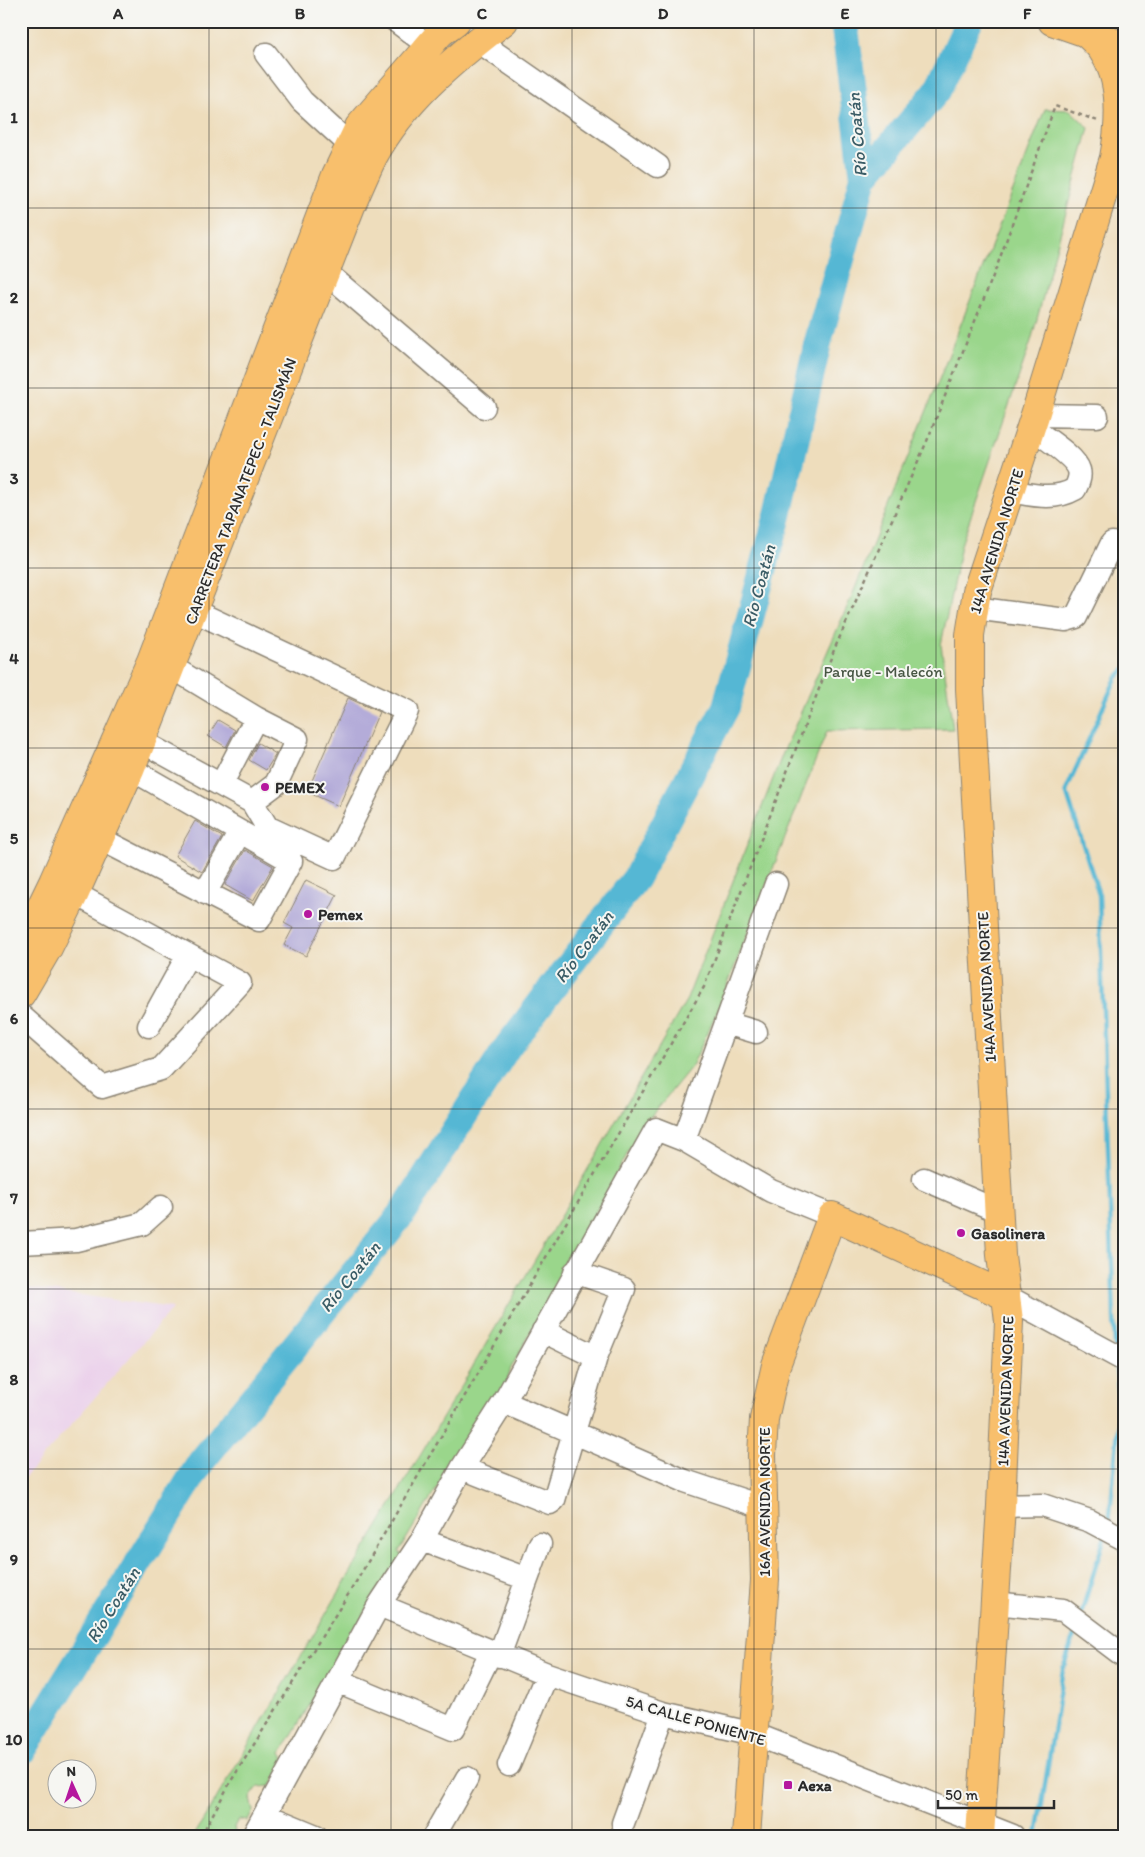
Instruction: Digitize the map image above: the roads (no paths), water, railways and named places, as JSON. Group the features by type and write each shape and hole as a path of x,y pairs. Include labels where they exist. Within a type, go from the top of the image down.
{"main road":[{"name":"CARRETERA TAPANATEPEC - TALISMÁN","path":"312,272 336,175 359,127 440,33 456,21"},
{"name":"CARRETERA TAPANATEPEC - TALISMÁN","path":"21,994 48,948 64,888 161,665 312,272 373,157 402,113 437,75 504,21"},
{"path":"1110,21 1124,26"},
{"path":"1070,28 1124,46"},
{"name":"14A AVENIDA NORTE","path":"981,1830 1001,1506 1009,1321 998,1210 970,689 970,635 977,591 1033,421 1118,143 1116,84 1112,66 1103,50 1070,28"},
{"name":"CARRETERA TAPANATEPEC - TALISMÁN","path":"21,948 64,888"},
{"path":"832,1216 1006,1296"},
{"name":"16A AVENIDA NORTE","path":"746,1836 765,1580 762,1455 764,1419 774,1374 832,1216"},
{"path":"962,1275 1001,1255"}],"street":[{"path":"396,21 429,46"},
{"path":"478,41 658,166"},
{"path":"266,54 302,101 350,144"},
{"path":"312,272 335,280 484,407"},
{"path":"1033,421 1097,416"},
{"path":"1010,492 1048,497 1065,495 1075,489 1077,484 1079,469 1072,459 1033,421"},
{"path":"974,608 1066,620 1076,617 1112,543"},
{"path":"131,736 252,802 267,827 334,858 407,711 183,606"},
{"path":"161,665 183,674 256,718 297,739 276,784 252,802"},
{"path":"221,784 256,718"},
{"path":"88,833 259,920 291,862 120,762"},
{"path":"205,893 240,832"},
{"path":"684,1140 776,884"},
{"path":"21,1016 102,1087 161,1069 240,983 64,888"},
{"path":"149,1026 188,955"},
{"path":"726,1023 756,1032"},
{"path":"253,1836 379,1605 422,1540 462,1468 504,1402 656,1129 684,1140 771,1191 832,1216"},
{"path":"924,1179 998,1210"},
{"path":"21,1243 76,1240 142,1224 161,1207"},
{"path":"462,1468 550,1503 554,1500 572,1433 596,1357 624,1289 575,1272"},
{"path":"1006,1296 1115,1356"},
{"path":"543,1331 596,1357"},
{"path":"504,1402 684,1481 763,1507"},
{"path":"1001,1506 1042,1505 1090,1521 1124,1539"},
{"path":"422,1540 527,1580"},
{"path":"337,1681 453,1729 495,1654 527,1580 540,1544"},
{"path":"994,1603 1063,1610 1124,1656"},
{"name":"5A CALLE PONIENTE","path":"379,1605 547,1674 663,1714 754,1734 981,1830 1013,1836"},
{"path":"510,1764 547,1674"},
{"path":"623,1823 663,1714"},
{"path":"434,1836 467,1778"},
{"path":"265,1815 316,1836"}],"waterway":[{"name":"Río Coatán","path":"21,1753 201,1462 401,1215 508,1046 636,878 726,707 778,515 819,338 864,177 844,21"},
{"path":"864,177 937,91 969,21"},
{"path":"1115,1347 1099,895 1066,791 1116,678 1124,670"},
{"path":"1109,1524 1120,1408 1116,1365"},
{"path":"1081,1614 1105,1536"},
{"path":"1037,1836 1063,1669 1076,1629"}],"place":[{"name":"PEMEX","path":"265,787"},
{"name":"Pemex","path":"308,914"},
{"name":"Gasolinera","path":"961,1233"},
{"name":"Aexa","path":"788,1785"}],"park label":[{"name":"Parque - Malecón","path":"883,671"}]}
